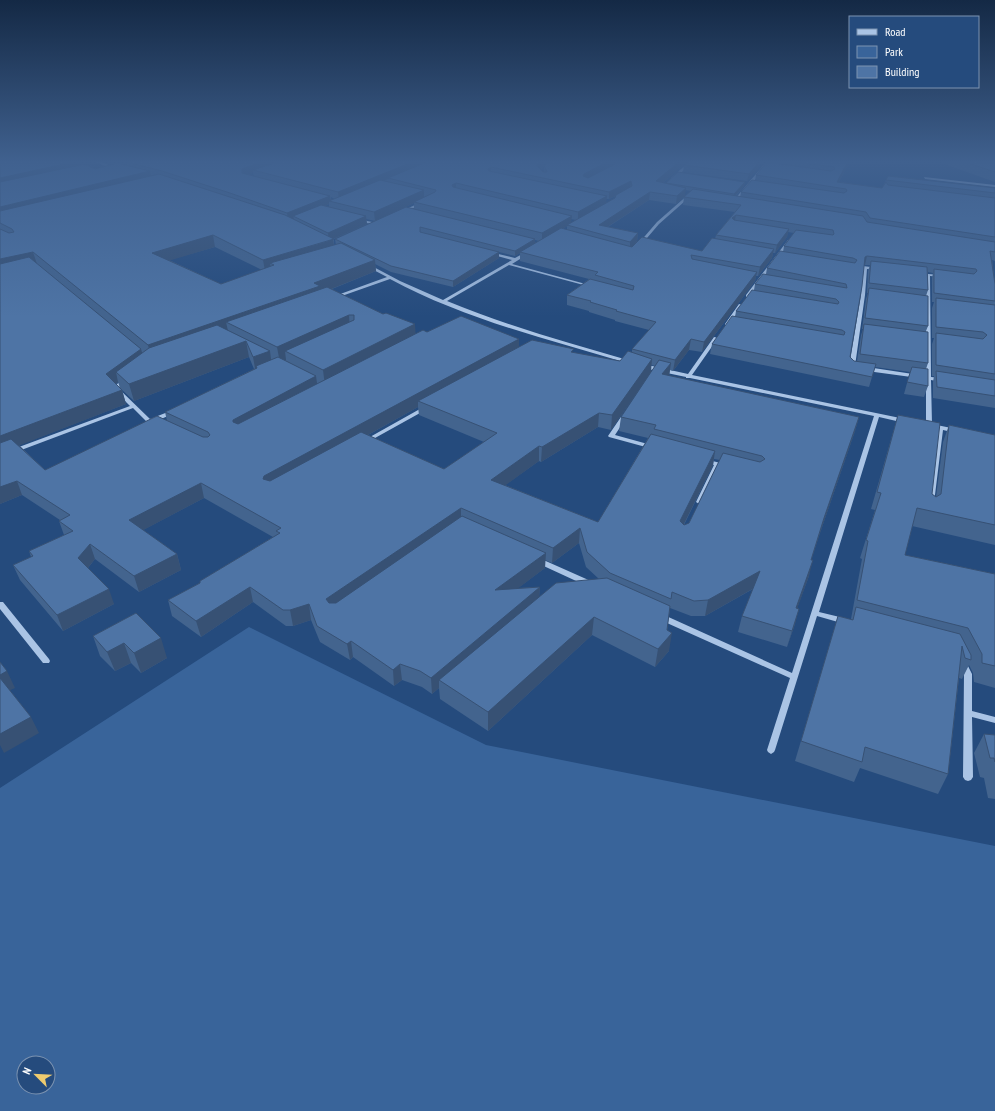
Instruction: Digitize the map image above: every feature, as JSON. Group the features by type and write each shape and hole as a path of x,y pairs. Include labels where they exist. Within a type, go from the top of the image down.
{"street":[{"path":"394,216 400,213"},
{"path":"636,248 658,223 670,213"},
{"path":"355,219 376,224"},
{"path":"368,227 382,221"},
{"path":"724,327 794,235"},
{"path":"487,252 516,260"},
{"path":"443,302 530,252"},
{"path":"770,255 785,258"},
{"path":"364,263 443,302 469,312 656,370 914,423"},
{"path":"509,264 600,289"},
{"path":"880,269 865,268 863,295 852,367 951,381"},
{"path":"912,273 950,277"},
{"path":"928,275 929,426"},
{"path":"331,298 390,277"},
{"path":"753,278 768,281"},
{"path":"863,295 870,296"},
{"path":"748,296 756,297"},
{"path":"921,303 935,305"},
{"path":"463,316 469,312"},
{"path":"729,322 736,323"},
{"path":"858,331 866,332"},
{"path":"688,377 720,333"},
{"path":"544,342 551,338"},
{"path":"920,338 935,340"},
{"path":"651,376 656,370"},
{"path":"132,375 114,388 150,422 163,428"},
{"path":"359,444 434,403"},
{"path":"0,456 134,406"},
{"path":"150,422 179,410"},
{"path":"627,412 611,436 657,448"},
{"path":"771,750 877,416"},
{"path":"922,424 961,432"},
{"path":"930,512 940,428"},
{"path":"695,458 731,467"},
{"path":"695,511 718,464"},
{"path":"533,558 572,580 596,587"},
{"path":"0,604 46,661"},
{"path":"653,613 794,677"},
{"path":"814,613 851,623"},
{"path":"959,656 968,674 968,777"},
{"path":"968,713 995,720"}],"green space":[{"path":"249,627 486,745 995,846 995,1111 0,1111 0,788"}],"building":[{"path":"0,213 278,213 334,239 263,260 213,235 152,253 221,284 274,265 270,263 341,243 375,260 314,283 320,286 148,345 33,252 0,259 0,229 9,233 14,232 12,229 0,223"},
{"path":"301,213 353,213 366,216 328,233 293,216"},
{"path":"393,213 430,213 535,239 515,251 420,227 420,232 499,252 453,281 391,266 335,239"},
{"path":"459,213 559,213 572,216 542,233"},
{"path":"589,213 618,213 599,225 638,233 630,242 567,225"},
{"path":"734,213 843,213 863,216 867,222 995,242 995,252 990,251 995,284 995,301 934,293 934,269 974,274 977,271 976,269 867,256 865,257 862,286 850,357 854,361 876,364 872,377 712,344 732,316 844,335 845,332 842,330 736,311 752,290 838,304 839,302 836,299 755,284 763,274 847,288 846,284 767,268 780,251 855,263 857,260 853,258 784,246 796,230 833,235 833,230 736,215 732,218 734,220 789,229 777,245 716,235"},
{"path":"867,213 995,213 995,237 870,218"},
{"path":"561,228 632,247 642,237 702,251 712,238 774,249 760,267 691,255 692,259 757,272 704,342 691,339 675,360 632,349 656,322 616,311 617,310 590,302 591,301 567,295 590,279 633,290 634,286 595,275 598,272 520,252"},
{"path":"29,257 141,349 106,374 122,390 0,436 0,264"},
{"path":"871,261 927,267 928,290 869,283"},
{"path":"327,287 383,314 386,313 415,324 323,370 285,351 354,320 354,315 349,315 277,347 226,322"},
{"path":"869,288 928,296 928,326 865,318"},
{"path":"936,298 995,305 995,374 936,365 936,333 983,339 987,335 983,332 936,327"},
{"path":"461,316 519,339 264,476 263,479 270,481 361,432 444,469 497,433 418,401 532,340 574,349 571,352 620,361 628,351 652,359 612,415 599,413 542,447 539,446 491,480 598,522 651,434 715,451 680,521 684,525 689,523 723,453 760,462 765,459 762,456 654,429 656,425 621,417 659,360 671,363 662,374 859,417 824,518 811,560 813,560 796,608 799,609 792,631 742,616 760,571 708,600 694,601 672,592 671,599 610,573 587,552 580,528 553,548 461,508 326,599 329,603 336,603 462,516 546,553 495,590 540,587 431,678 420,671 400,664 393,670 351,641 347,644 317,626 309,604 290,610 283,610 250,587 196,621 168,600 200,583 200,581 280,533 276,531 281,528 201,483 129,520 177,554 134,576 90,544 78,558 109,589 57,615 13,565 33,556 29,551 73,531 59,521 70,515 17,481 0,487 0,443 11,439 45,470 157,416 203,437 208,437 210,435 208,432 165,412 257,368 256,366 278,357 316,376 233,420 233,422 238,424 423,330 427,332"},
{"path":"864,324 928,332 928,363 860,354"},
{"path":"217,325 270,351 253,357 246,341 129,384 116,372 149,348"},
{"path":"912,367 928,369 928,386 907,382"},
{"path":"936,371 995,380 995,396 937,387"},
{"path":"898,415 940,423 932,494 936,497 941,494 949,425 995,435 995,525 917,508 905,555 995,574 995,666 982,663 982,654 968,628 857,600 868,541 866,540 881,493 877,492"},
{"path":"607,578 670,606 667,630 672,633 658,649 594,617 488,712 439,680 556,583"},
{"path":"856,607 960,634 971,655 971,660 965,658 962,646 948,774 865,747 862,762 801,741 838,616 853,620"},
{"path":"136,613 161,638 134,653 124,643 107,652 93,636"},
{"path":"0,662 7,671 0,675"},
{"path":"0,678 31,717 0,734"},
{"path":"984,734 995,735 995,762 994,758 990,758"}]}
